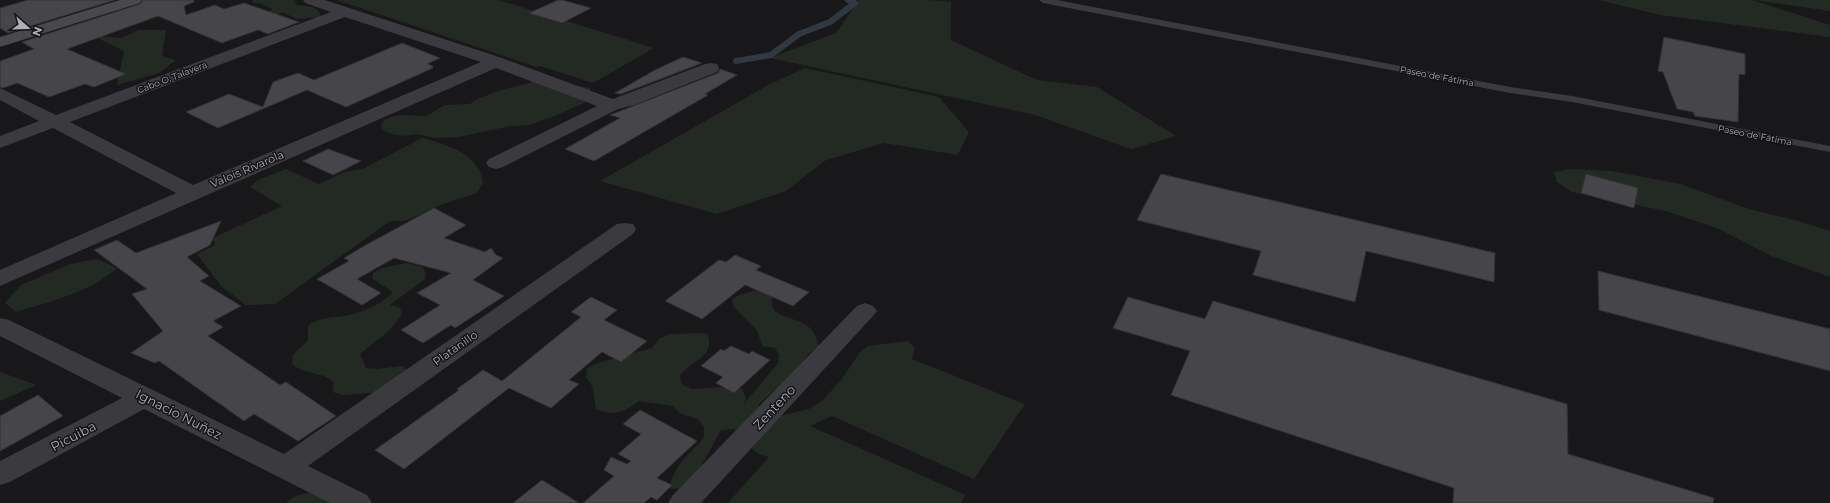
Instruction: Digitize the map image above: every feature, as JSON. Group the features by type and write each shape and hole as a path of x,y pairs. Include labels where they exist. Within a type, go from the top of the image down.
{"street":[{"path":"0,42 135,0"},
{"path":"310,0 496,62 612,104"},
{"name":"Cabo O. Talavera","path":"0,142 344,12"},
{"name":"Valois Rivarola","path":"0,279 192,193 496,62"},
{"path":"496,163 612,104 628,101 711,68"},
{"path":"0,92 54,122 192,193"},
{"name":"Platanillo","path":"285,468 625,229"},
{"name":"Zenteno","path":"683,503 865,311"},
{"name":"Ignacio Nuñez","path":"0,326 357,503"},
{"name":"Picuiba","path":"0,474 145,398"}],"lane":[{"name":"Paseo de Fátima","path":"1044,0 1830,149"}],"shaded area":[{"path":"254,0 295,0 296,5 317,9 321,15 319,17 297,19 282,12 273,18 264,15 272,9 262,4 251,2"},
{"path":"337,0 498,0 654,48 593,83 540,66 537,67"},
{"path":"859,0 929,0 951,2 951,40 1037,80 1097,87 1176,136 1131,149 1035,115 770,58 836,33"},
{"path":"1599,0 1752,0 1830,25 1830,37 1660,15"},
{"path":"1754,0 1830,0 1830,11"},
{"path":"139,30 166,30 162,56 176,60 159,73 117,85 124,51 91,35 121,38"},
{"path":"805,68 939,97 969,132 958,155 884,143 826,160 786,191 717,214 600,181 770,84"},
{"path":"540,80 590,88 590,100 555,116 529,125 510,126 459,137 435,138 418,134 402,136 388,133 383,130 381,126 383,121 391,117 401,115 426,116 445,105 470,104 475,100 498,91"},
{"path":"422,138 453,148 467,156 473,162 480,171 483,183 477,193 443,204 405,221 390,221 275,304 246,305 221,286 197,254 215,245 213,238 282,206 250,187 258,180 286,169 319,184 344,172 363,169"},
{"path":"1571,169 1612,171 1680,184 1749,209 1798,221 1830,231 1830,277 1772,256 1717,228 1666,211 1572,192 1557,182 1554,172"},
{"path":"97,259 117,268 94,284 56,300 16,312 5,303 21,285 70,264"},
{"path":"406,263 422,267 426,273 425,279 390,305 399,307 402,313 398,320 389,331 360,354 366,368 377,369 402,366 410,372 382,392 342,395 333,392 334,383 329,379 319,374 302,370 292,363 293,355 308,340 308,326 319,320 358,313 380,303 393,292 373,279 373,273 382,268"},
{"path":"766,288 774,293 772,304 775,311 808,327 815,335 818,347 809,353 797,370 758,405 761,414 772,418 809,409 823,400 842,379 860,352 868,346 908,341 915,348 912,359 1025,404 974,479 832,416 810,426 966,495 961,503 728,503 769,457 762,455 753,449 734,429 721,430 694,479 684,488 670,489 674,474 682,461 704,438 704,428 699,420 680,413 672,406 639,401 624,410 614,413 608,413 596,409 593,388 586,377 587,368 598,363 652,348 659,339 669,334 707,333 709,348 701,358 680,376 682,385 692,389 718,387 742,389 746,398 743,405 778,363 779,355 775,348 762,346 757,330 733,306 732,299 742,294"},
{"path":"0,372 36,385 0,401"},
{"path":"325,491 360,503 286,503 299,495"}],"building":[{"path":"28,0 115,0 8,33 0,28 0,8"},
{"path":"143,0 194,0 194,2 184,6 186,15 215,5 224,9 244,3 299,22 268,34 258,30 222,43 158,16 67,49 126,74 94,87 85,84 49,97 17,83 3,88 0,87 0,61 34,49 22,42 140,4"},
{"path":"558,0 591,8 562,23 529,13"},
{"path":"1664,37 1745,54 1745,75 1739,74 1738,122 1695,116 1693,112 1677,109 1663,72 1658,71"},
{"path":"402,43 440,58 427,64 433,66 431,67 433,68 346,107 307,90 218,128 186,112 229,94 263,107 273,82 298,73 314,80"},
{"path":"683,57 702,63 621,94 615,93 655,70"},
{"path":"720,69 737,75 705,94 708,95 594,161 565,149 620,118 610,115 718,73"},
{"path":"328,149 361,161 333,175 303,161"},
{"path":"1161,174 1495,253 1494,282 1366,251 1355,302 1253,275 1261,251 1137,220"},
{"path":"1586,174 1638,188 1634,208 1581,193"},
{"path":"434,208 466,225 444,238 485,252 491,248 496,255 503,258 473,280 504,296 455,328 451,325 423,343 401,330 440,305 417,293 451,273 394,258 357,279 381,293 362,305 317,279 349,261 344,258"},
{"path":"221,221 210,245 187,257 209,276 200,281 241,306 213,321 223,327 208,336 280,385 286,382 336,416 298,441 254,414 244,421 159,361 155,363 131,353 163,331 132,294 147,289 94,250 117,240 136,253"},
{"path":"735,255 761,266 756,270 809,292 793,306 745,285 702,319 665,301 719,260 726,262"},
{"path":"1598,271 1830,329 1830,371 1599,310"},
{"path":"591,297 617,310 604,320 647,341 621,362 602,352 569,380 579,384 551,408 509,388 404,469 375,450 459,390 457,389 483,370 502,381 581,317 571,312"},
{"path":"1128,297 1205,319 1213,301 1567,404 1568,454 1714,498 1713,503 1453,503 1454,488 1171,395 1190,351 1113,328"},
{"path":"731,346 749,354 752,351 770,360 734,393 716,383 723,377 701,366 721,349 724,351"},
{"path":"38,395 63,416 0,451 0,416"},
{"path":"640,410 697,441 657,478 672,485 657,500 651,497 644,503 583,503 614,476 604,470 611,457 627,464 631,461 618,454 641,434 623,424"},
{"path":"542,480 579,503 513,503"}],"waterway":[{"path":"736,61 771,55 799,34 830,22 855,3 848,0"}]}
